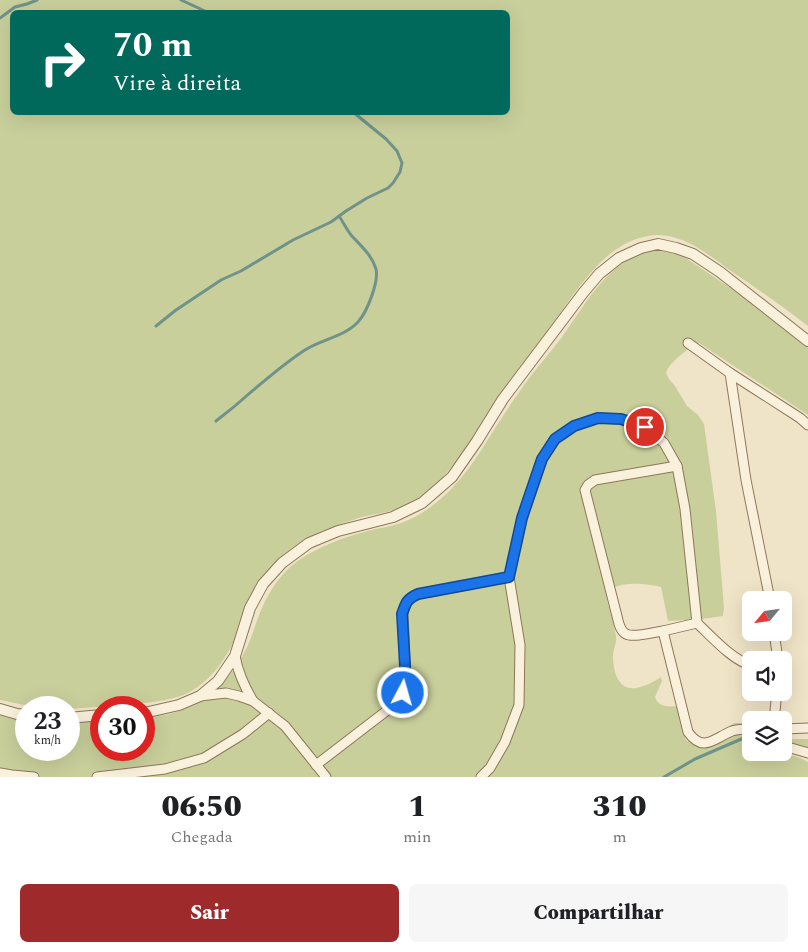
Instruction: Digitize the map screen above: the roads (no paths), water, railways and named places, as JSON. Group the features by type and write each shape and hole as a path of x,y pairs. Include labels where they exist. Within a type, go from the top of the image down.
{"street":[{"path":"155,710 179,705 200,696 218,681 235,656 250,608 263,584 282,562 309,543 338,531 393,517 422,503 452,478 503,398 583,293 599,274 619,258 641,248 658,244 694,254 808,341"},
{"path":"688,344 808,425"},
{"path":"730,373 746,480 768,591"},
{"path":"481,777 490,768 505,742 519,704 520,645 509,577 522,518 542,459 555,439 574,426 598,418 621,419 645,427 664,444 677,466 686,509 697,623 724,648 742,661"},
{"path":"677,466 595,480 585,490 621,630 626,635 633,635 663,631 697,623"},
{"path":"316,765 398,702 406,683 402,614 405,604 411,598 418,594 509,577"},
{"path":"663,631 688,732 693,740 701,744 711,742 742,729"},
{"path":"235,656 243,684 253,701"},
{"path":"200,696 226,693 253,701 285,726 326,777"},
{"path":"0,709 15,713"},
{"path":"97,777 165,769 204,758 243,734 269,714"},
{"path":"792,729 808,728"},
{"path":"792,749 808,754"},
{"path":"0,773 34,777"}],"waterway":[{"path":"11,10 37,0"},
{"path":"181,0 203,10"},
{"path":"0,18 10,11"},
{"path":"156,326 176,310 221,280 241,271 293,240 331,222 367,198 388,188 393,183 400,172 402,163 397,151 386,139 357,115"},
{"path":"216,421 298,355 312,346 340,335 358,322 374,289 376,269 369,255 351,235 339,216"},
{"path":"664,777 695,759 742,739"}]}
